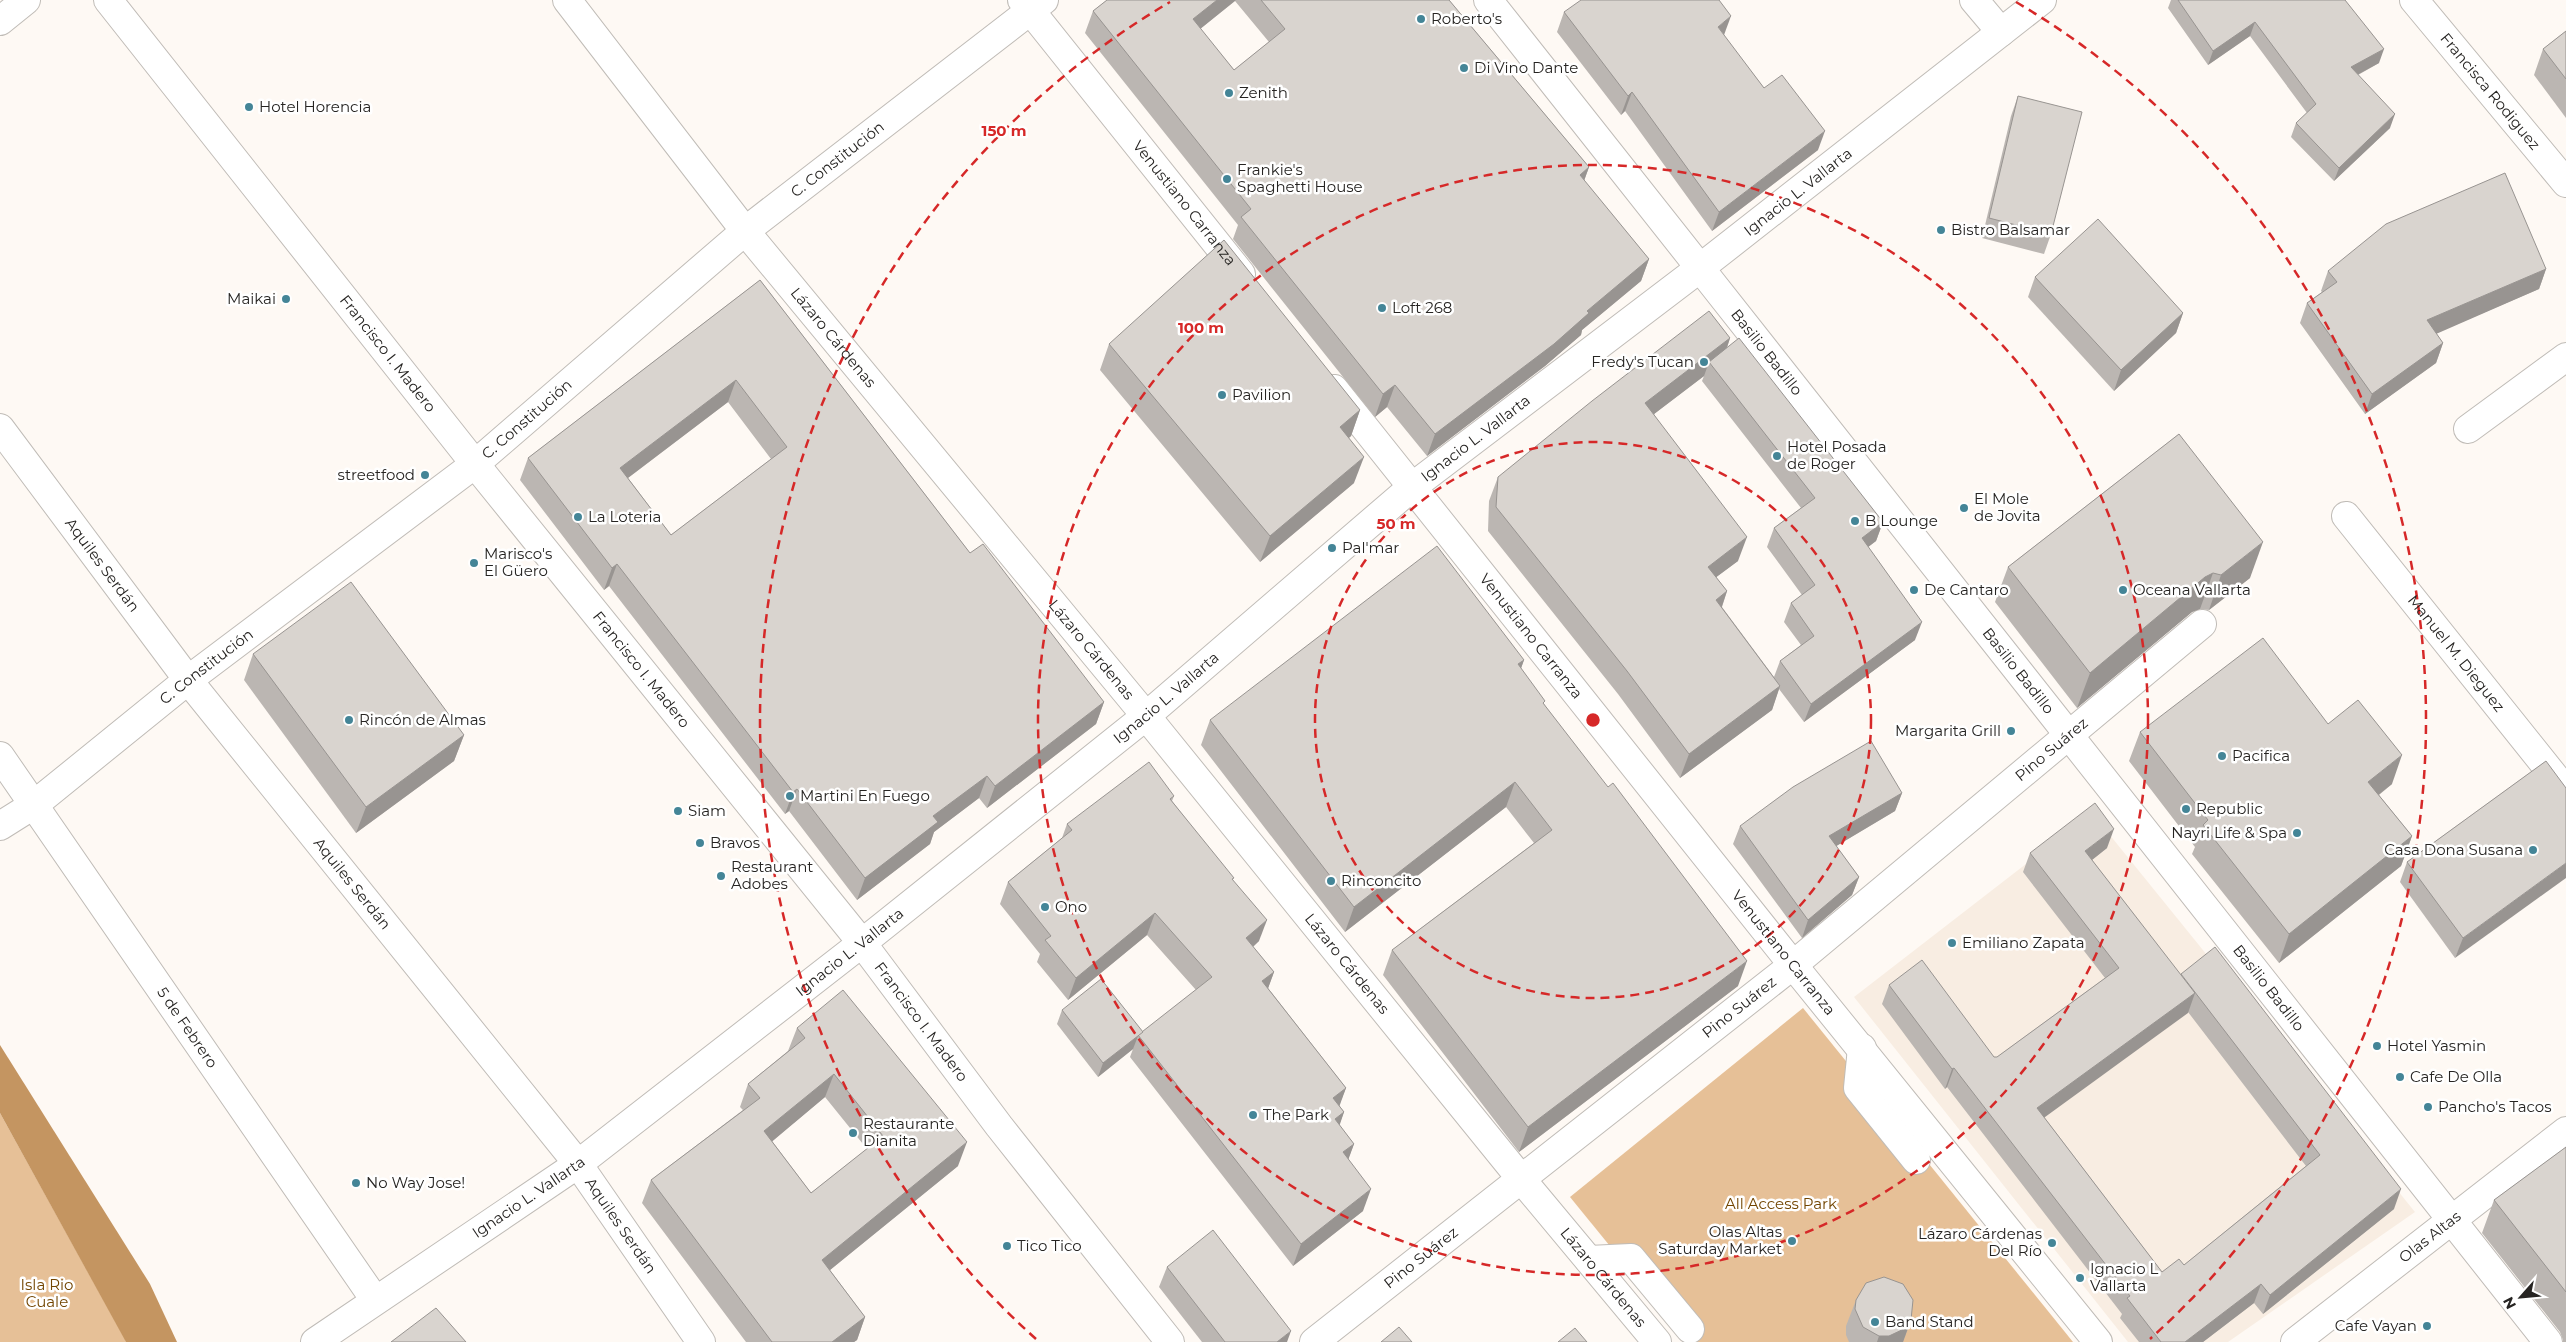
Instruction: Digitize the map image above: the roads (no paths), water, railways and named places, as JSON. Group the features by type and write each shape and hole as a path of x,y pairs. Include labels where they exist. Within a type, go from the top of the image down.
{"street":[{"path":"0,21 26,0"},
{"name":"Francisco I. Madero","path":"108,0 475,464 862,943 999,1126 1170,1342"},
{"name":"Lázaro Cárdenas","path":"567,0 745,231 1146,716 1522,1180 1657,1342"},
{"name":"Basilio Badillo","path":"1488,0 2548,1342"},
{"path":"1974,0 2001,32"},
{"name":"Ignacio L. Vallarta","path":"315,1342 578,1164 862,943 1146,716 1412,487 1700,268 2042,0"},
{"name":"Francisca Rodiguez","path":"2414,0 2566,183"},
{"name":"C. Constitución","path":"0,826 35,804 188,680 475,464 745,231 1032,4"},
{"name":"Venustiano Carranza","path":"1032,4 1258,295"},
{"path":"2468,429 2566,357"},
{"name":"Venustiano Carranza","path":"1320,372 1793,965 2098,1342"},
{"name":"Aquiles Serdán","path":"0,428 188,680 578,1164 701,1342"},
{"name":"Manuel M. Dieguez","path":"2346,516 2566,791"},
{"name":"Pino Suárez","path":"1314,1342 1793,965 2202,624"},
{"name":"5 de Febrero","path":"0,756 35,804 375,1300"},
{"path":"1862,1048 1858,1088 1916,1160"},
{"name":"Olas Altas","path":"2295,1342 2566,1131"},
{"path":"1589,1260 1631,1258 1690,1329"}],"place":[{"name":"Roberto's","path":"1421,19"},
{"name":"Di Vino Dante","path":"1464,68"},
{"name":"Zenith","path":"1229,93"},
{"name":"Hotel Horencia","path":"249,107"},
{"name":"Frankie's Spaghetti House","path":"1227,179"},
{"name":"Bistro Balsamar","path":"1941,230"},
{"name":"Maikai","path":"286,299"},
{"name":"Loft 268","path":"1382,308"},
{"name":"Fredy's Tucan","path":"1704,362"},
{"name":"Pavilion","path":"1222,395"},
{"name":"Hotel Posada de Roger","path":"1777,456"},
{"name":"streetfood","path":"425,475"},
{"name":"El Mole de Jovita","path":"1964,508"},
{"name":"La Loteria","path":"578,517"},
{"name":"B Lounge","path":"1855,521"},
{"name":"Pal'mar","path":"1332,548"},
{"name":"Marisco's El Güero","path":"474,563"},
{"name":"De Cantaro","path":"1914,590"},
{"name":"Oceana Vallarta","path":"2123,590"},
{"name":"Rincón de Almas","path":"349,720"},
{"name":"Margarita Grill","path":"2011,731"},
{"name":"Pacifica","path":"2222,756"},
{"name":"Martini En Fuego","path":"790,796"},
{"name":"Republic","path":"2186,809"},
{"name":"Siam","path":"678,811"},
{"name":"Nayri Life & Spa","path":"2297,833"},
{"name":"Bravos","path":"700,843"},
{"name":"Casa Dona Susana","path":"2533,850"},
{"name":"Restaurant Adobes","path":"721,876"},
{"name":"Rinconcito","path":"1331,881"},
{"name":"Ono","path":"1045,907"},
{"name":"Emiliano Zapata","path":"1952,943"},
{"name":"Hotel Yasmin","path":"2377,1046"},
{"name":"Cafe De Olla","path":"2400,1077"},
{"name":"Pancho's Tacos","path":"2428,1107"},
{"name":"The Park","path":"1253,1115"},
{"name":"Restaurante Dianita","path":"853,1133"},
{"name":"No Way Jose!","path":"356,1183"},
{"name":"Olas Altas Saturday Market","path":"1792,1241"},
{"name":"Lázaro Cárdenas Del Río","path":"2052,1243"},
{"name":"Tico Tico","path":"1007,1246"},
{"name":"Ignacio L Vallarta","path":"2080,1278"},
{"name":"Band Stand","path":"1875,1322"},
{"name":"Cafe Vayan","path":"2427,1326"}],"park label":[{"name":"All Access Park","path":"1781,1204"},
{"name":"Isla Rio Cuale","path":"47,1294"}]}
